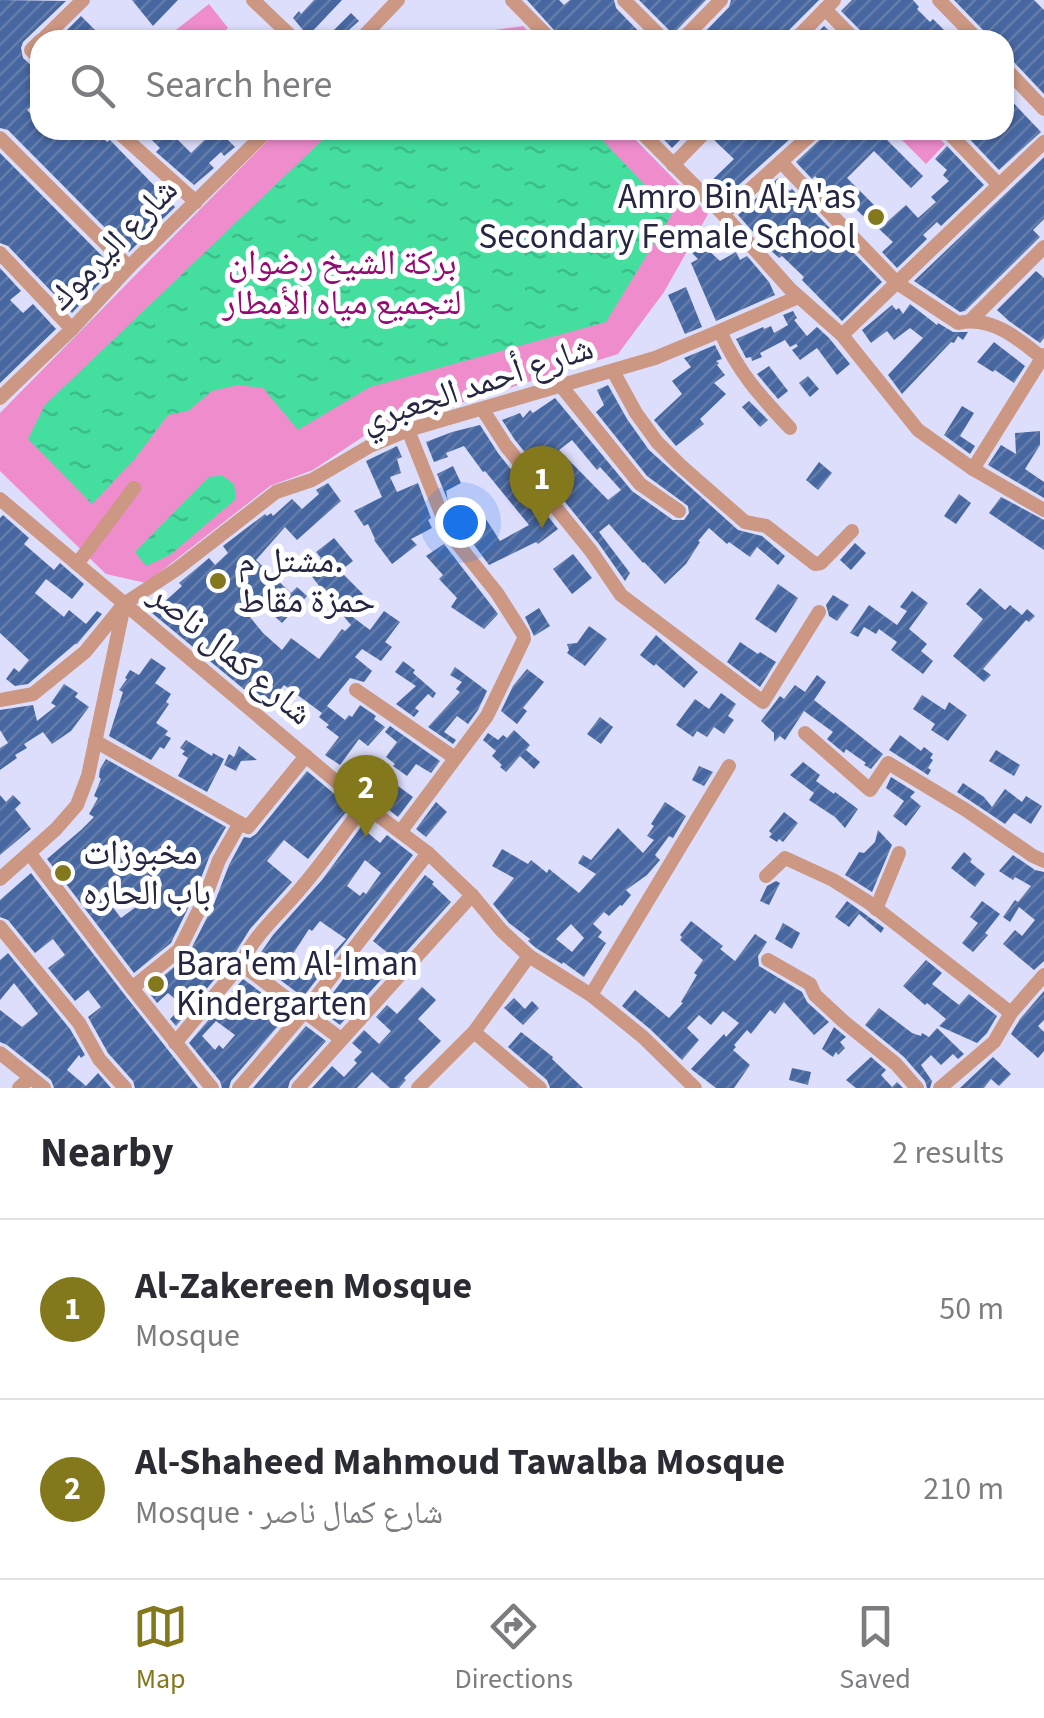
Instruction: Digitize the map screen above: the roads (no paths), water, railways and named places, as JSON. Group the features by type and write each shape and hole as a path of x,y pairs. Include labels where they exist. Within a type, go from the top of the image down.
{"street":[{"path":"52,30 83,0"},
{"path":"253,0 284,30"},
{"path":"370,30 398,0"},
{"path":"512,0 541,30"},
{"path":"624,0 654,30"},
{"path":"692,30 721,0"},
{"path":"939,0 968,30"},
{"path":"804,30 830,5 848,30"},
{"path":"1014,78 1044,110"},
{"path":"0,138 130,267"},
{"path":"127,140 196,202"},
{"name":"شارع اليرموك","path":"0,398 258,140"},
{"path":"649,140 798,296 842,336 918,430 973,469 1044,510"},
{"path":"673,165 697,140"},
{"path":"723,214 805,140"},
{"path":"956,140 999,184"},
{"path":"842,336 1044,142"},
{"path":"782,162 897,283 958,323 971,320 1041,255"},
{"path":"0,253 72,329"},
{"name":"شارع أحمد الجعبري","path":"0,700 33,694 86,652 124,604 177,569 276,492 312,480 370,446 408,430 655,358 798,296"},
{"path":"971,320 1010,332 1042,363 973,469"},
{"path":"720,331 734,363 790,428"},
{"path":"614,370 657,442 745,522 766,526 814,564 821,563 852,530"},
{"path":"562,386 640,484 679,511"},
{"path":"483,410 506,446 591,551 621,595 763,702 819,612"},
{"path":"401,831 487,716 524,634 450,533 408,430"},
{"path":"77,564 134,488"},
{"name":"شارع كمال ناصر","path":"0,500 364,805 428,853 529,956 591,995 643,1037 695,1088"},
{"path":"0,879 56,830 77,804 88,776 124,604"},
{"path":"356,690 455,758"},
{"path":"804,733 870,790 888,763 1044,861"},
{"path":"94,741 248,826 306,756"},
{"path":"591,995 729,766"},
{"path":"175,1043 364,805"},
{"path":"132,988 179,950 240,823"},
{"path":"239,1088 305,1011 428,853"},
{"path":"876,908 899,853"},
{"path":"30,854 212,1088"},
{"path":"766,876 785,858 833,880 876,908 1012,1013"},
{"path":"298,1088 472,894"},
{"path":"0,927 80,1023 99,1059 125,1088"},
{"path":"418,1088 474,1032 529,956"},
{"path":"768,960 810,984 815,995 896,1064 917,1088"},
{"path":"241,964 341,1039"},
{"path":"940,1088 994,1042 1044,975"},
{"path":"474,1032 540,1088"},
{"path":"0,1053 25,1083 44,1088"}],"water":[{"name":"بركة الشيخ رضوان لتجميع مياه الأمطار","path":"323,140 602,140 672,214 606,322 370,387 298,430 263,388 238,385 212,391 188,411 168,415 134,460 92,504 28,439 45,405"},
{"path":"223,476 234,484 236,499 170,555 146,566 135,552 209,477"}],"place":[{"name":"Amro Bin Al-A'as Secondary Female School","path":"876,217"},
{"name":"Al-Zakereen Mosque","path":"542,528"},
{"name":"مشتل م. حمزة مقاط","path":"218,581"},
{"name":"Al-Shaheed Mahmoud Tawalba Mosque","path":"366,837"},
{"name":"مخبوزات باب الحاره","path":"63,873"},
{"name":"Bara'em Al-Iman Kindergarten","path":"156,984"}]}
